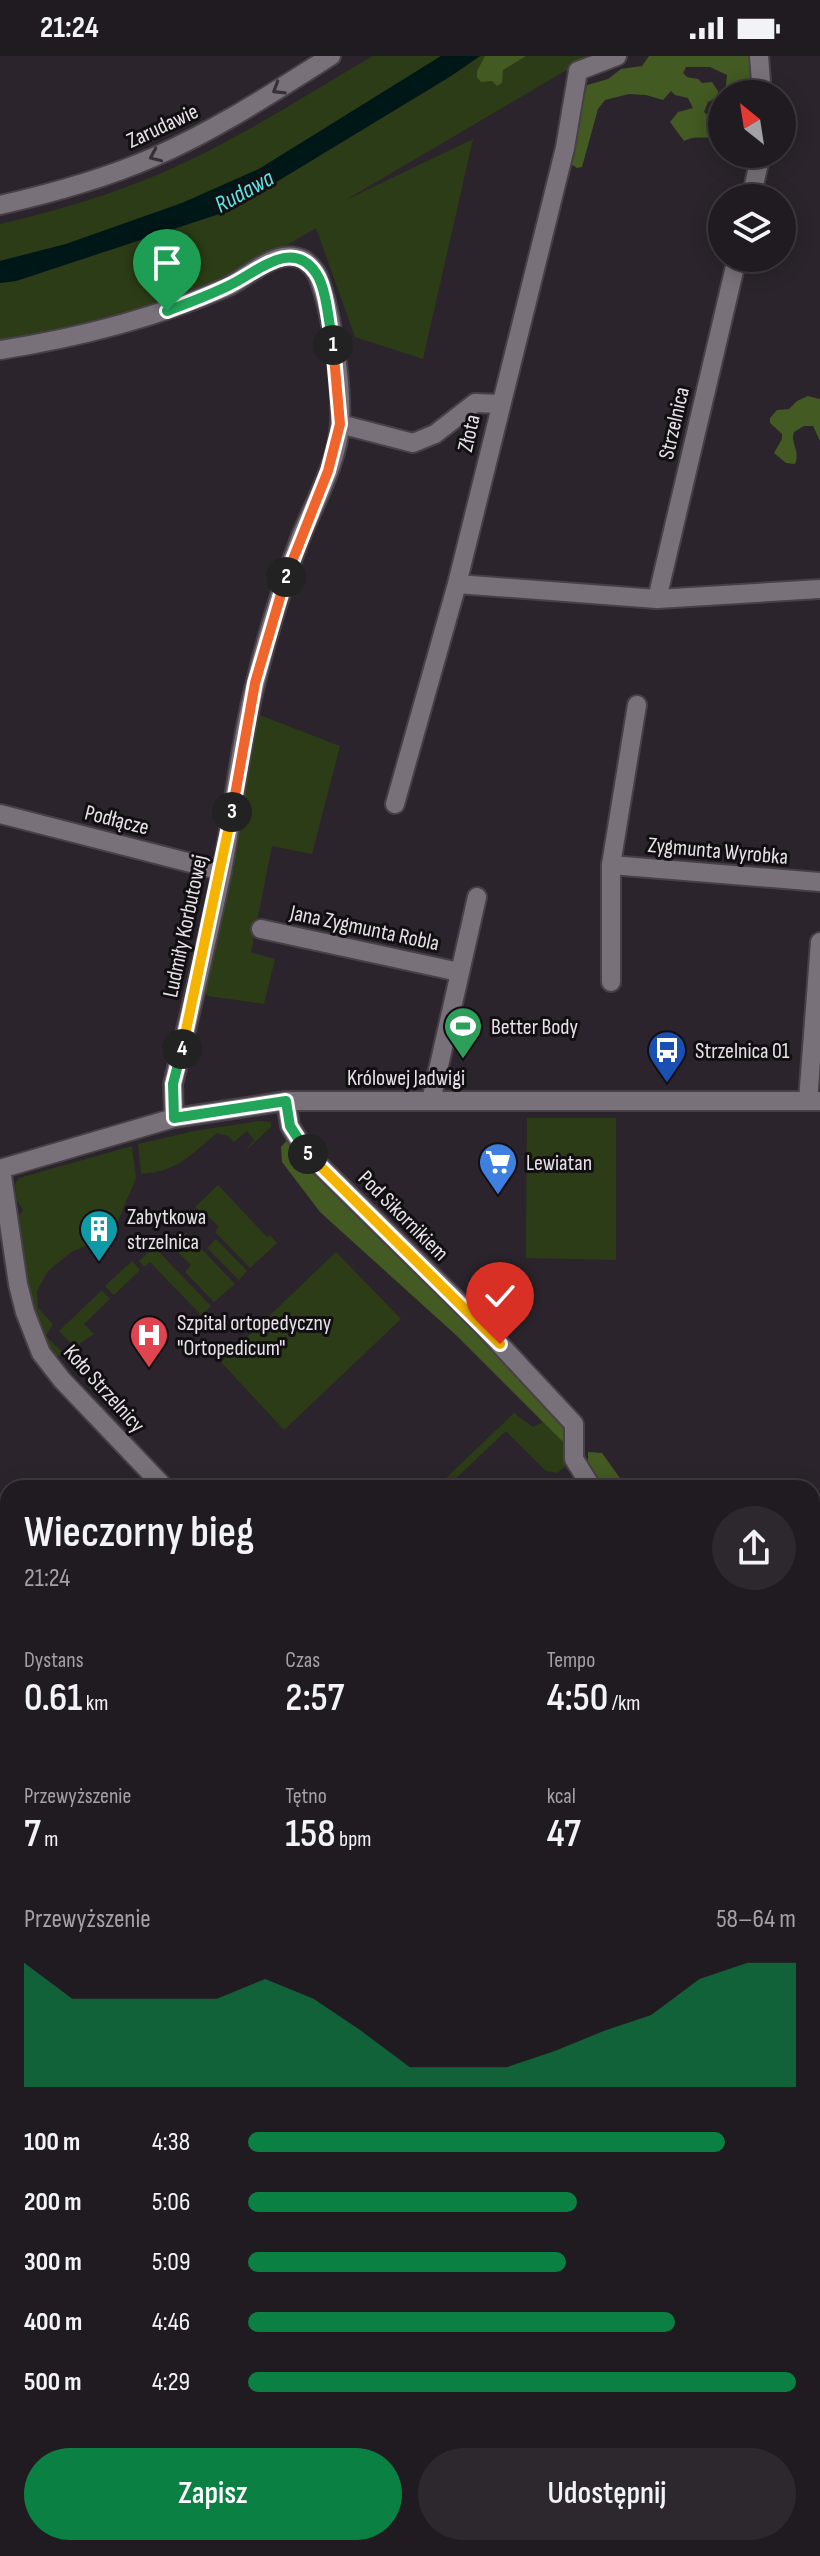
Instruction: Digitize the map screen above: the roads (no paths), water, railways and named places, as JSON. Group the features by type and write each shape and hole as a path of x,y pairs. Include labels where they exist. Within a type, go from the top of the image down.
{"street":[{"name":"Zarudawie","path":"0,205 96,180 154,157 225,122 331,56"},
{"name":"Złota","path":"395,804 457,584 565,148 578,71 617,56"},
{"path":"759,56 761,80"},
{"name":"Ludmiły Korbutowej","path":"0,350 167,311 232,285 272,260 303,260 318,275 336,365 340,424 328,471 286,576 255,683 222,871 173,1084 174,1118"},
{"name":"Strzelnica","path":"657,599 734,272"},
{"path":"340,424 413,443 435,434 475,403 500,404"},
{"path":"457,584 657,599 820,589"},
{"name":"Zygmunta Wyrobka","path":"611,982 611,865 637,705"},
{"name":"Podłącze","path":"0,814 222,871"},
{"name":"Zygmunta Wyrobka","path":"611,865 820,882"},
{"name":"Jana Zygmunta Robla","path":"431,1101 477,897"},
{"name":"Jana Zygmunta Robla","path":"261,929 459,972"},
{"path":"814,1101 820,942"},
{"name":"Królowej Jadwigi","path":"1,1169 174,1118 286,1101 814,1101"},
{"name":"Pod Sikornikiem","path":"286,1101 290,1126 305,1151 481,1324 574,1424 574,1459 587,1480"},
{"name":"Koło Strzelnicy","path":"1,1169 18,1284 41,1353 71,1390 157,1480"}],"water":[{"name":"Rudawa","path":"441,56 480,56 253,196 216,215 16,281 0,283 0,261 66,244 182,203 259,169"}],"place":[{"name":"Better Body","path":"463,1060"},
{"name":"Strzelnica 01","path":"667,1084"},
{"name":"Lewiatan","path":"498,1196"},
{"name":"Zabytkowa strzelnica","path":"99,1263"},
{"name":"Szpital ortopedyczny \"Ortopedicum\"","path":"149,1369"}]}
